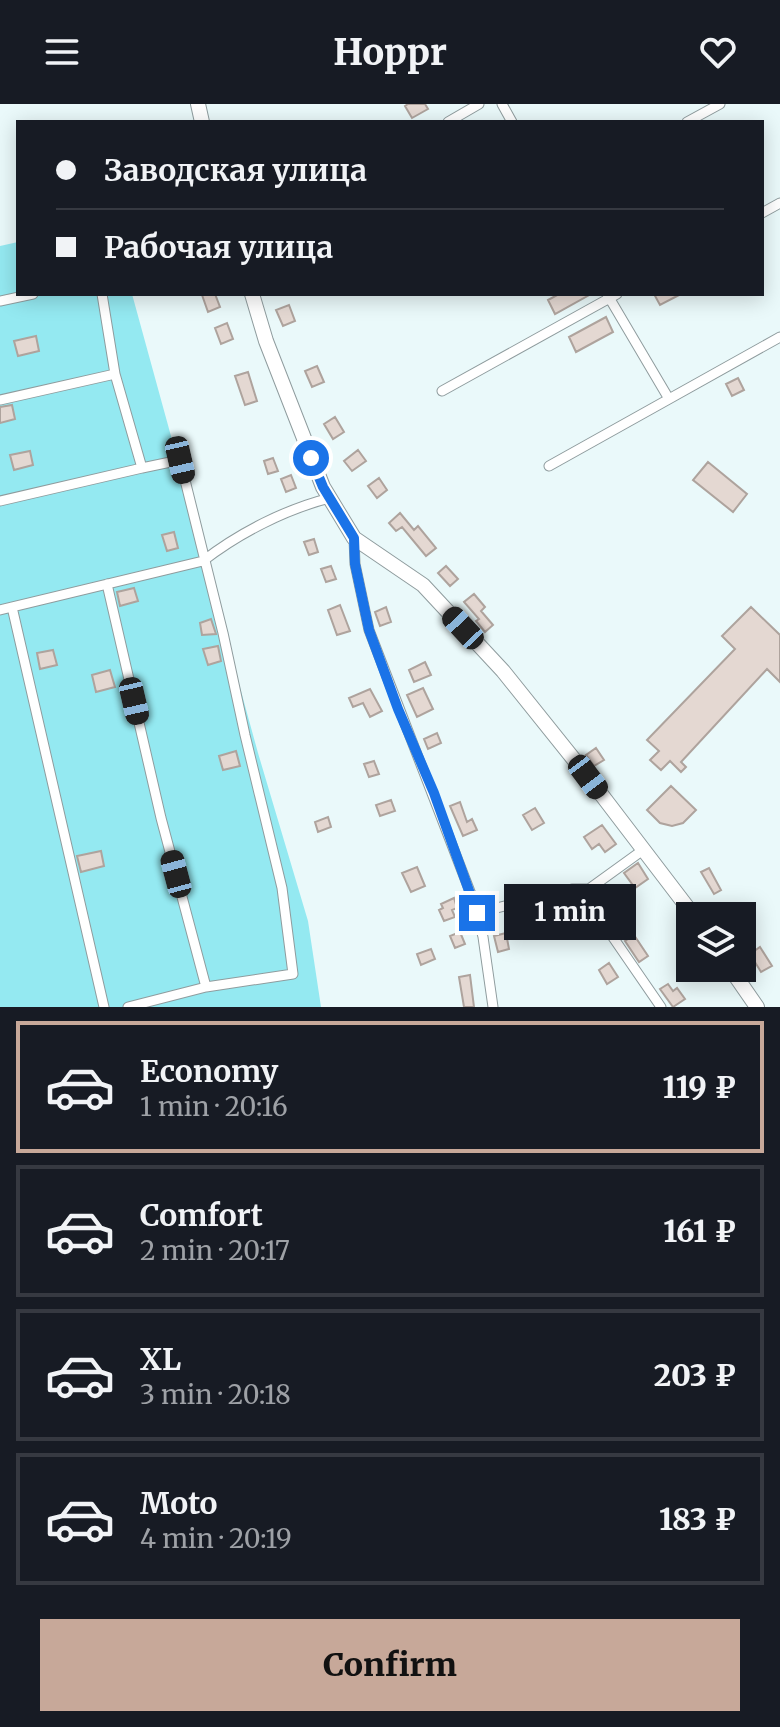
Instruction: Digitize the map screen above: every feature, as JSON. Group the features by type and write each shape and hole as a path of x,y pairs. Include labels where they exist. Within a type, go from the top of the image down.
{"street":[{"path":"451,120 479,104"},
{"path":"691,120 720,104"},
{"path":"0,301 24,296"},
{"path":"102,296 115,374 142,468"},
{"path":"253,296 266,341 323,487 354,538 423,585 493,660 683,902"},
{"path":"442,391 609,296"},
{"path":"612,296 669,399"},
{"path":"549,466 780,337"},
{"path":"0,400 115,374"},
{"path":"0,501 180,460 282,888 293,974 206,987 128,1007"},
{"path":"0,610 203,561 220,547 303,505 330,498"},
{"path":"354,538 355,564 369,630 434,793 477,913 493,1007"},
{"path":"107,584 161,818 206,987"},
{"path":"12,607 104,1007"},
{"path":"477,913 572,889 589,889 643,850"},
{"path":"589,889 599,917 661,1007"},
{"path":"740,982 757,1007"}],"shaded area":[{"path":"16,242 16,296 133,296 258,753 308,921 321,1007 0,1007 0,246"}],"building":[{"path":"425,104 428,109 412,118 405,106"},
{"path":"202,296 216,296 220,307 208,312"},
{"path":"555,296 587,296 555,314 548,300"},
{"path":"655,296 677,296 660,305"},
{"path":"289,305 295,321 283,326 276,310"},
{"path":"606,317 613,332 576,352 569,337"},
{"path":"227,323 233,339 221,344 215,328"},
{"path":"36,336 39,351 18,356 14,341"},
{"path":"317,366 324,382 312,387 305,371"},
{"path":"248,372 257,401 245,405 235,376"},
{"path":"738,378 744,390 732,396 726,384"},
{"path":"12,405 15,419 0,423 0,407"},
{"path":"335,417 344,432 333,439 324,424"},
{"path":"358,450 366,461 352,471 344,461"},
{"path":"30,451 33,465 14,470 10,455"},
{"path":"273,458 278,471 268,474 264,461"},
{"path":"708,462 747,494 733,512 693,480"},
{"path":"291,475 296,488 286,492 281,479"},
{"path":"379,478 387,490 377,498 368,486"},
{"path":"400,513 414,530 418,526 436,548 426,556 402,527 396,531 389,523"},
{"path":"174,532 178,548 167,551 162,535"},
{"path":"314,539 318,552 309,555 304,542"},
{"path":"331,566 336,579 326,582 321,569"},
{"path":"446,566 458,579 450,586 438,573"},
{"path":"134,588 138,601 120,606 117,592"},
{"path":"474,594 485,607 481,611 493,625 485,632 476,621 479,619 464,602"},
{"path":"340,605 350,631 337,635 328,610"},
{"path":"386,607 391,622 380,626 375,612"},
{"path":"751,607 780,635 780,682 767,669 681,762 686,767 681,772 670,761 661,770 650,760 659,751 647,740 735,649 722,636"},
{"path":"211,619 216,634 202,635 200,623"},
{"path":"218,646 221,661 208,665 203,649"},
{"path":"53,650 57,665 40,669 37,653"},
{"path":"425,662 431,675 414,682 409,670"},
{"path":"110,670 115,687 96,692 92,675"},
{"path":"423,688 433,709 417,717 407,695"},
{"path":"370,689 382,711 370,717 363,703 353,707 349,698"},
{"path":"437,733 441,743 428,749 424,739"},
{"path":"596,748 604,760 594,766 586,755"},
{"path":"236,751 240,766 223,770 219,756"},
{"path":"374,761 379,774 369,777 364,764"},
{"path":"671,786 696,810 683,823 672,826 660,823 647,810"},
{"path":"391,800 395,811 380,816 376,805"},
{"path":"460,802 467,822 472,819 477,830 463,836 450,806"},
{"path":"535,808 544,823 532,830 523,815"},
{"path":"328,817 331,827 318,832 315,822"},
{"path":"602,825 616,844 605,852 599,844 592,849 584,837"},
{"path":"101,851 104,866 81,872 77,856"},
{"path":"638,863 648,879 635,888 624,873"},
{"path":"417,867 425,886 411,892 402,873"},
{"path":"709,868 721,890 714,894 701,872"},
{"path":"454,898 457,908 452,910 455,917 444,921 439,910 443,908 441,904"},
{"path":"541,906 544,920 525,923 523,909"},
{"path":"576,916 585,930 574,936 566,923"},
{"path":"460,932 465,944 455,948 450,936"},
{"path":"506,933 509,949 498,952 494,936"},
{"path":"634,935 648,956 639,962 625,941"},
{"path":"760,947 772,966 761,972 756,964 756,950"},
{"path":"431,949 435,959 421,965 417,954"},
{"path":"609,963 618,977 607,984 599,970"},
{"path":"470,975 474,1007 464,1007 459,977"},
{"path":"668,984 673,991 677,988 685,999 673,1007 660,989"}],"route":[{"path":"311,458 323,487 354,538 355,564 369,630 434,793 477,913"}]}
